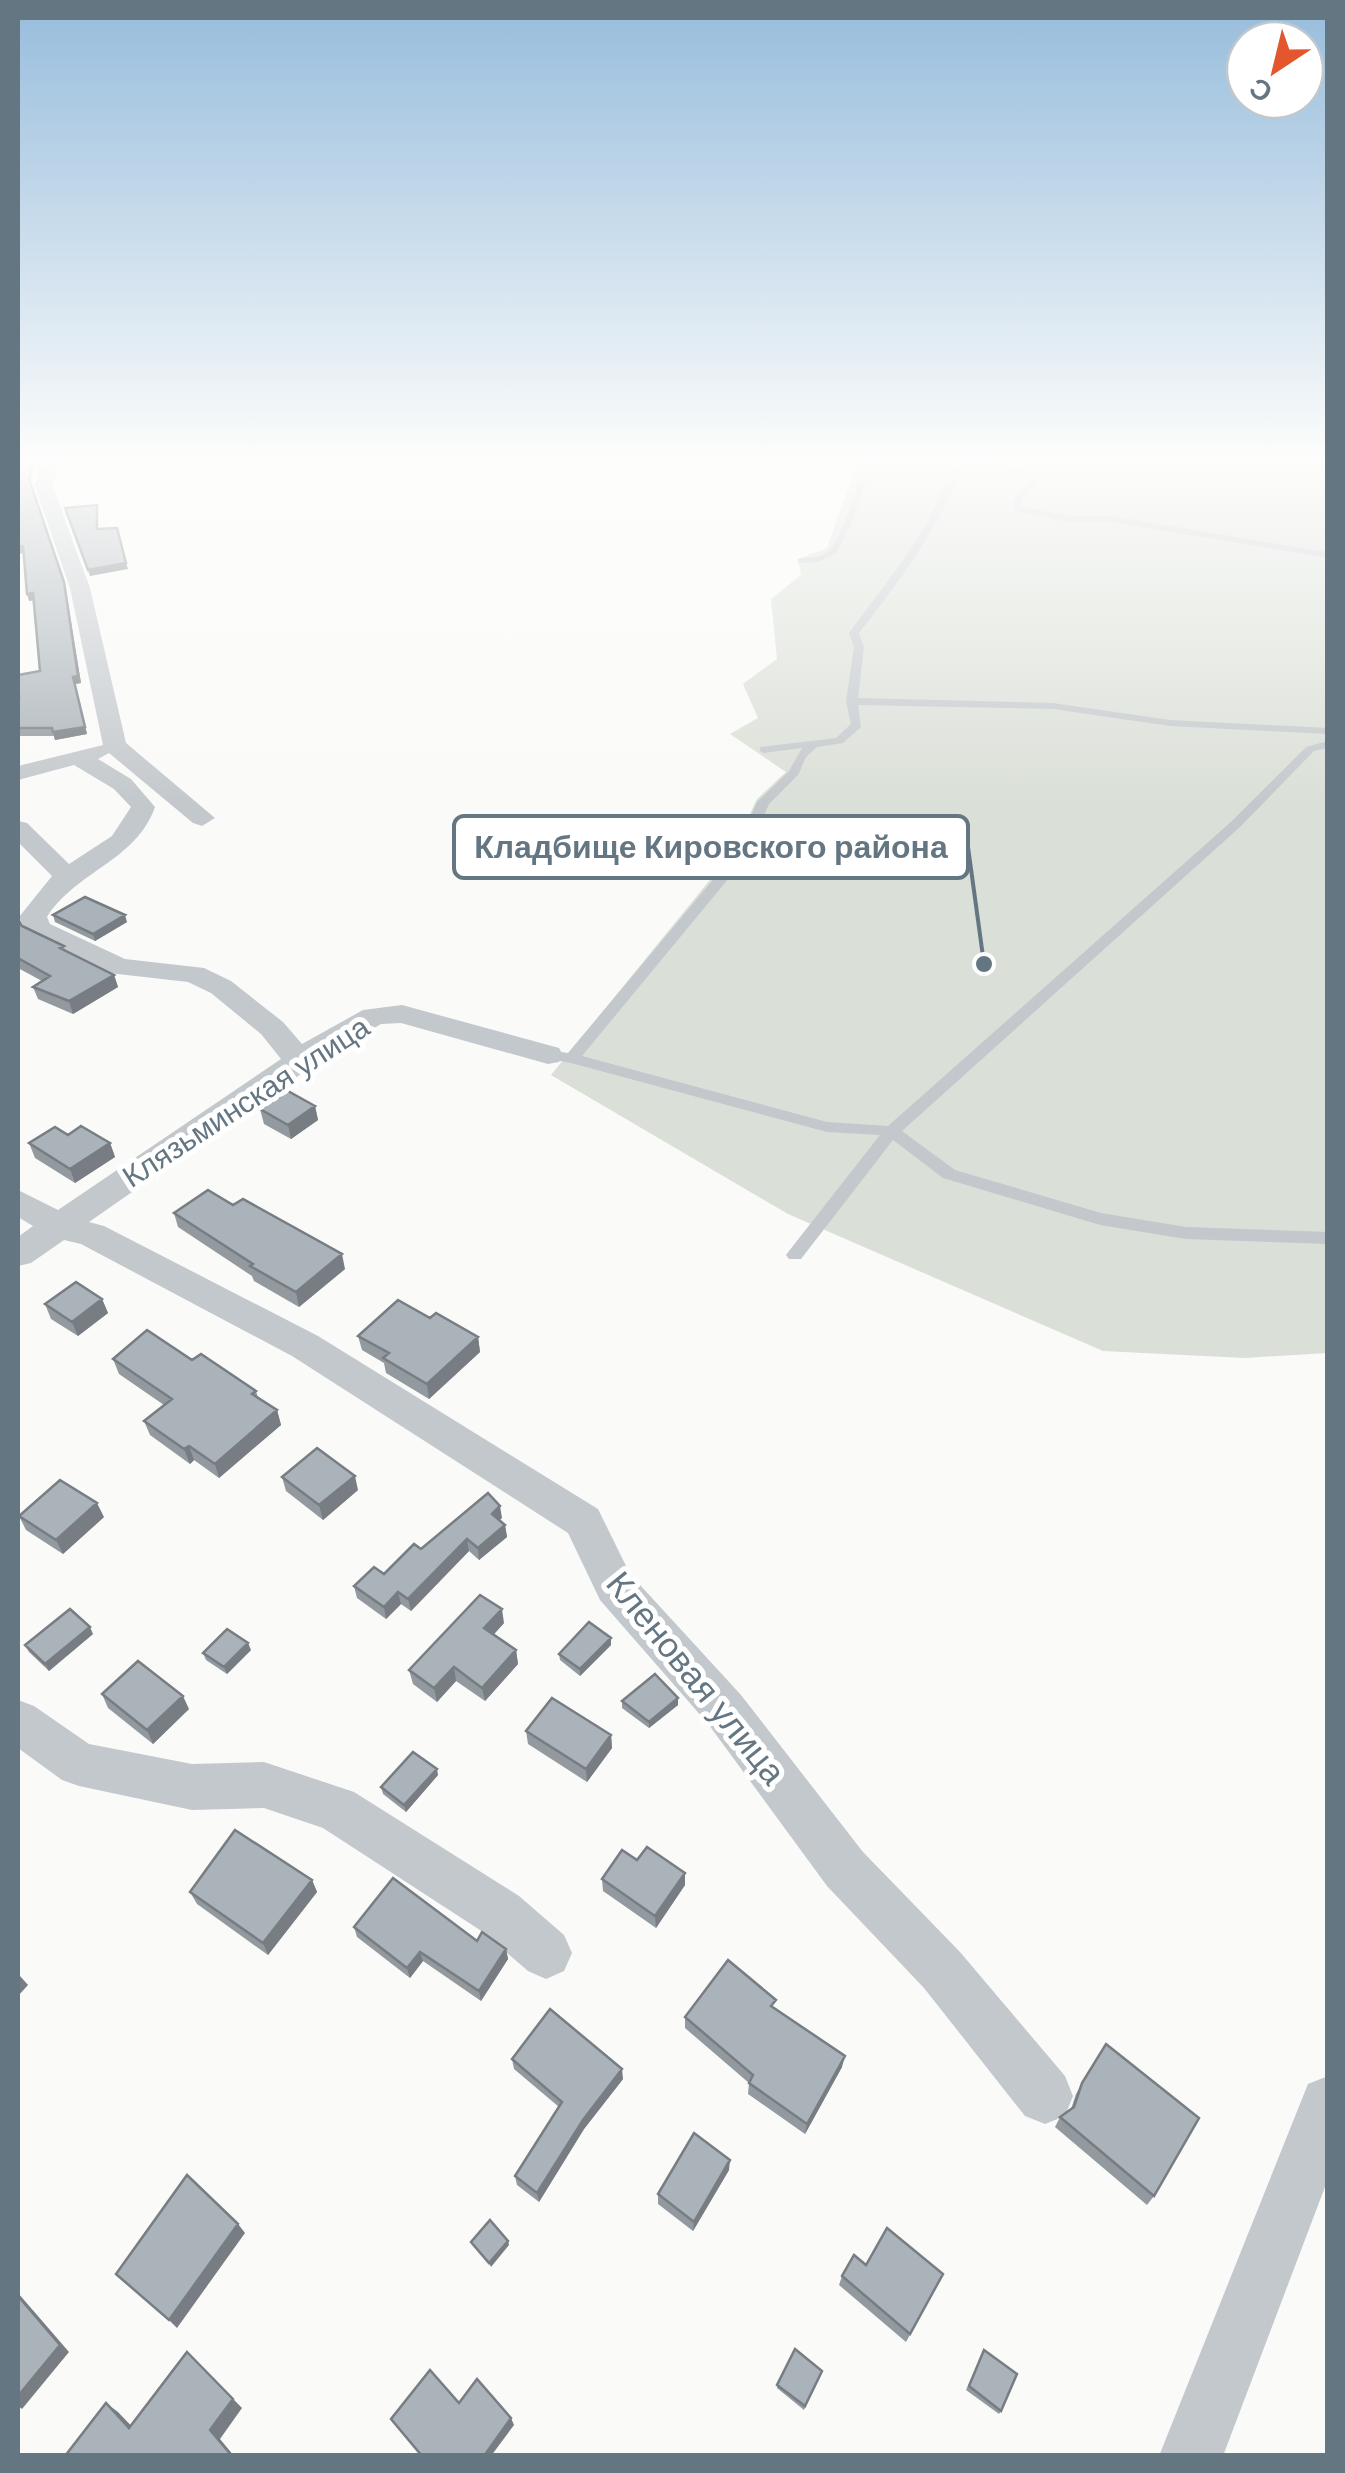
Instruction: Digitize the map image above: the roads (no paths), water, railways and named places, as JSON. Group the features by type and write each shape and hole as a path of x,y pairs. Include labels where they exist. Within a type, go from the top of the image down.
{"street":[{"path":"76,575 114,746 202,818"},
{"path":"18,773 114,746"},
{"path":"76,757 128,789 143,807 128,840 68,877 46,897 33,917 38,929 119,966 194,974 222,987 272,1028 299,1060"},
{"path":"18,828 68,877"},
{"name":"Клязьминская улица","path":"18,1254 299,1060 374,1016 402,1014 560,1056"},
{"name":"Кленовая улица","path":"18,1201 58,1226 92,1235 304,1346 582,1522 615,1587 725,1710 845,1869 942,1970 1045,2096"},
{"path":"18,1721 79,1764 192,1787 264,1786 337,1809 501,1914 546,1953"},
{"path":"1191,2456 1328,2104"}],"lane":[{"path":"764,748 839,741 857,725 852,701 860,647 854,633 896,575"},
{"path":"852,701 1052,706 1170,723 1328,731"},
{"path":"813,744 801,756 794,772 763,802 738,858 560,1056 827,1127 892,1131 949,1174 1100,1219 1186,1233 1328,1238"},
{"path":"795,1255 892,1131 1236,824 1310,749 1328,744"},
{"path":"1310,749 1328,754"}],"place":[{"name":"Кладбище Кировского района","path":"984,964"}]}
